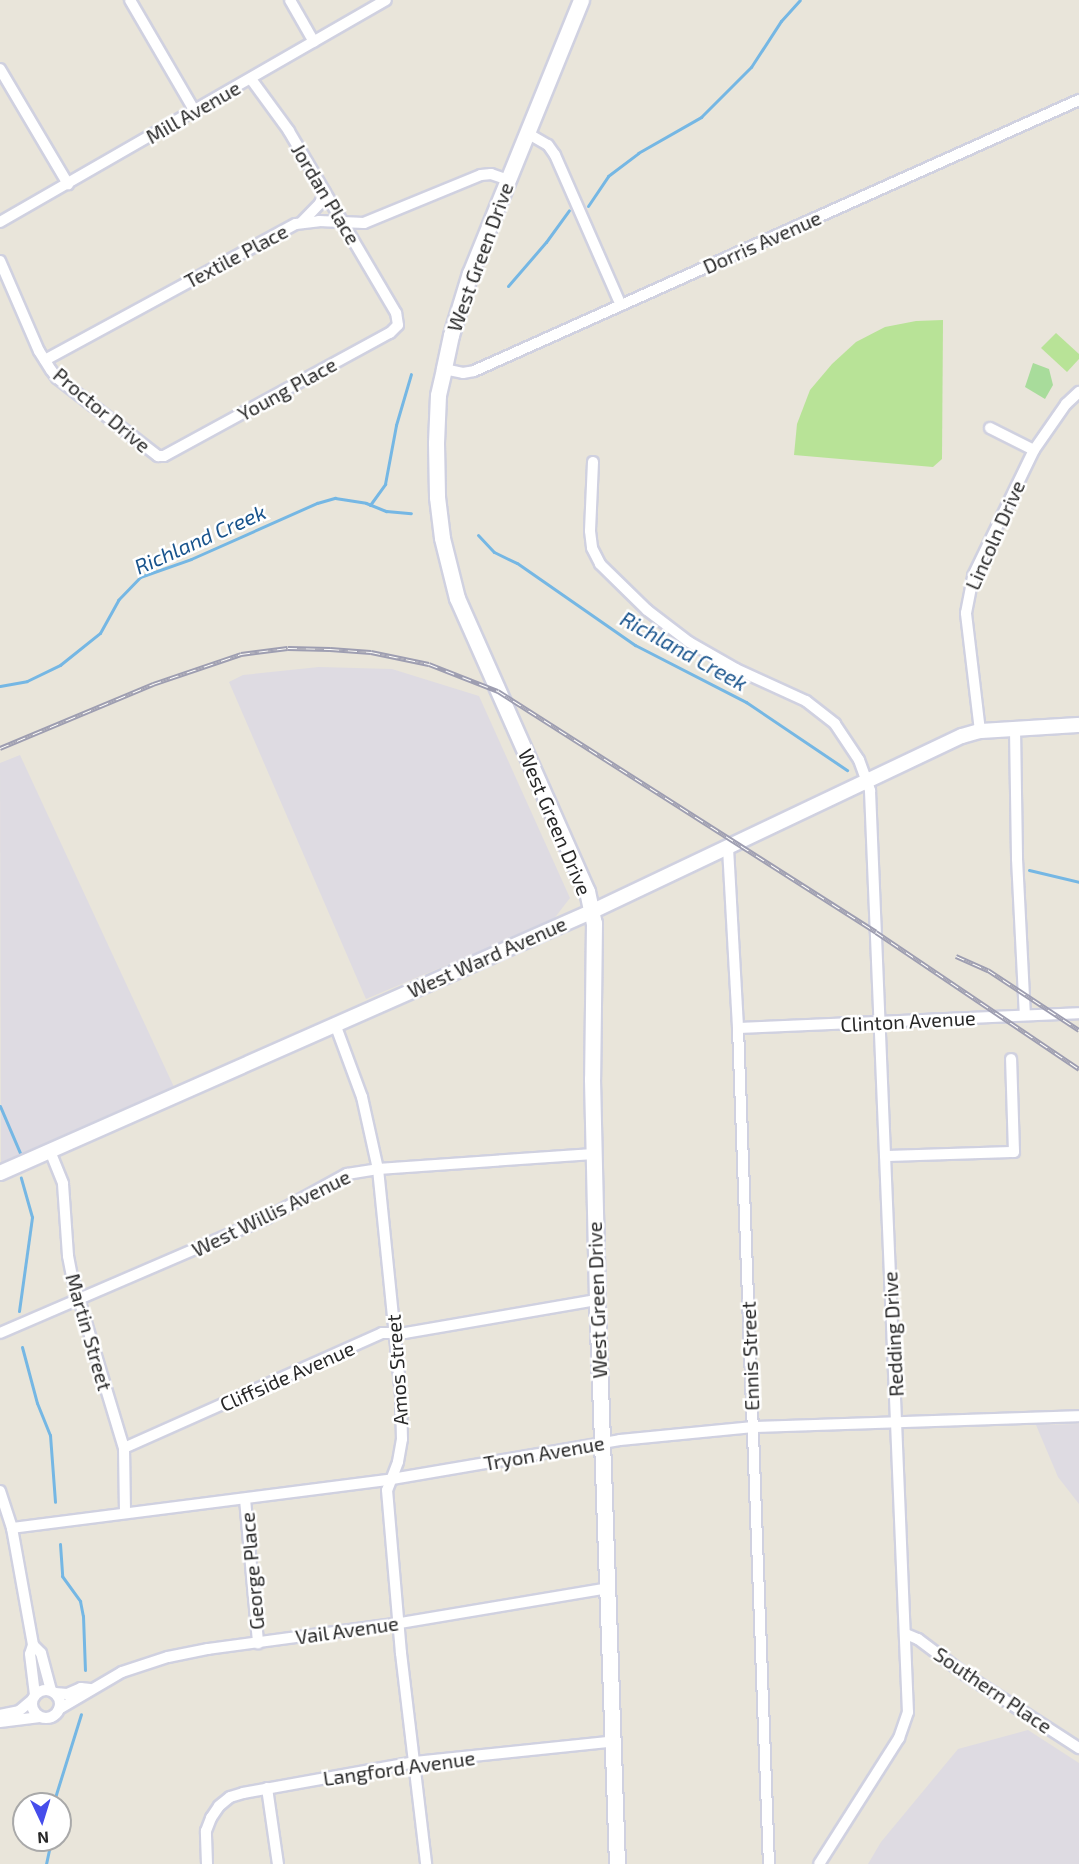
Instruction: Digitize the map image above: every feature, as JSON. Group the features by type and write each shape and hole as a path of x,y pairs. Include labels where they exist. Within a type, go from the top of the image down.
{"main road":[{"name":"West Green Drive","path":"581,0 470,273 450,335 438,407 437,497 443,542 457,598 587,891 592,911 593,1154 609,1588 610,1742 617,1864"}],"street":[{"path":"130,0 194,110"},
{"path":"290,0 314,42"},
{"name":"Mill Avenue","path":"0,222 386,0"},
{"path":"0,69 68,184"},
{"name":"Jordan Place","path":"251,79 289,131 396,313"},
{"name":"Dorris Avenue","path":"444,369 463,373 474,371 1079,100"},
{"path":"527,133 548,145 555,155 621,305"},
{"name":"Textile Place","path":"45,360 287,227 319,221 364,223 481,175 491,174 508,180"},
{"path":"301,223 320,203 325,192"},
{"name":"Proctor Drive","path":"0,261 3,273 45,360 57,378 150,451 162,456"},
{"name":"Young Place","path":"162,456 390,333 398,325 396,313"},
{"name":"Lincoln Drive","path":"980,731 966,613 968,595 993,531 1034,450 1066,404 1079,392"},
{"path":"990,428 1034,450"},
{"path":"593,462 590,531 592,548 600,564 647,610 689,642 736,669 806,701 835,724 859,760 868,780"},
{"name":"West Ward Avenue","path":"0,1173 592,911 962,736 980,731 1079,725"},
{"path":"1015,729 1025,1015"},
{"name":"Redding Drive","path":"819,1864 904,1727 908,1700 868,780"},
{"name":"Ennis Street","path":"728,848 738,1028 769,1864"},
{"name":"Clinton Avenue","path":"738,1028 1079,1012"},
{"name":"Amos Street","path":"334,1024 362,1097 378,1169 401,1396 402,1439 387,1490 426,1864"},
{"path":"885,1156 1014,1152 1011,1059"},
{"name":"Martin Street","path":"50,1151 63,1184 68,1256 124,1448 125,1514"},
{"name":"West Willis Avenue","path":"0,1333 265,1219 300,1202 336,1179 354,1172 593,1154"},
{"name":"Cliffside Avenue","path":"124,1448 382,1333 395,1334 597,1300"},
{"name":"Tryon Avenue","path":"12,1528 392,1479 602,1443 753,1427 1079,1416"},
{"path":"0,1491 12,1528 33,1645 30,1654 33,1710 40,1717"},
{"name":"George Place","path":"245,1499 258,1643"},
{"name":"Vail Avenue","path":"59,1709 122,1672 168,1656 400,1623 609,1588"},
{"name":"Southern Place","path":"906,1634 918,1639 966,1675 1079,1748"},
{"path":"0,1722 49,1718 59,1709 59,1700 53,1692 41,1653 33,1645"},
{"name":"Vail Avenue","path":"53,1692 67,1694 81,1688 90,1689"},
{"path":"0,1715 19,1711 42,1690 53,1692"},
{"name":"Langford Avenue","path":"207,1864 207,1829 219,1806 230,1797 267,1788 415,1762 610,1742"},
{"path":"267,1788 278,1864"}],"shaded area":[{"path":"319,667 392,669 479,696 570,898 553,920 366,999 229,682 243,675"},
{"path":"20,755 174,1087 1,1166 0,763"},
{"path":"1079,1424 1079,1504 1058,1477 1036,1425"},
{"path":"1028,1730 1079,1763 1079,1864 868,1864 881,1842 958,1749"}],"green space":[{"path":"943,320 942,459 933,467 794,455 797,424 810,390 832,364 856,342 885,327 916,321"},
{"path":"1056,333 1079,354 1079,359 1067,372 1041,348"},
{"path":"1033,363 1049,369 1053,385 1045,399 1025,387"}],"waterway":[{"path":"588,206 608,176 638,153 701,117 751,67 781,21 800,0"},
{"path":"508,286 546,242 569,210"},
{"path":"370,505 385,484 396,425 411,374"},
{"name":"Richland Creek","path":"0,686 27,681 60,665 100,633 118,600 140,577 191,559 317,503 335,498 366,503 386,511 411,513"},
{"name":"Richland Creek","path":"478,535 494,552 517,563 635,645 746,702 847,770"},
{"name":"Richland Creek","path":"1029,870 1079,882"},
{"path":"0,1106 20,1153"},
{"path":"19,1311 32,1217 21,1178"},
{"path":"22,1347 37,1403 50,1435 55,1502"},
{"path":"60,1544 62,1576 80,1601 83,1616 85,1670"},
{"path":"57,1792 81,1714"},
{"path":"46,1864 48,1852"}],"railway":[{"path":"0,748 153,684 241,654 288,648 330,649 371,652 429,664 498,691 876,932 1079,1069"},
{"path":"956,956 988,970 1079,1030"}]}
